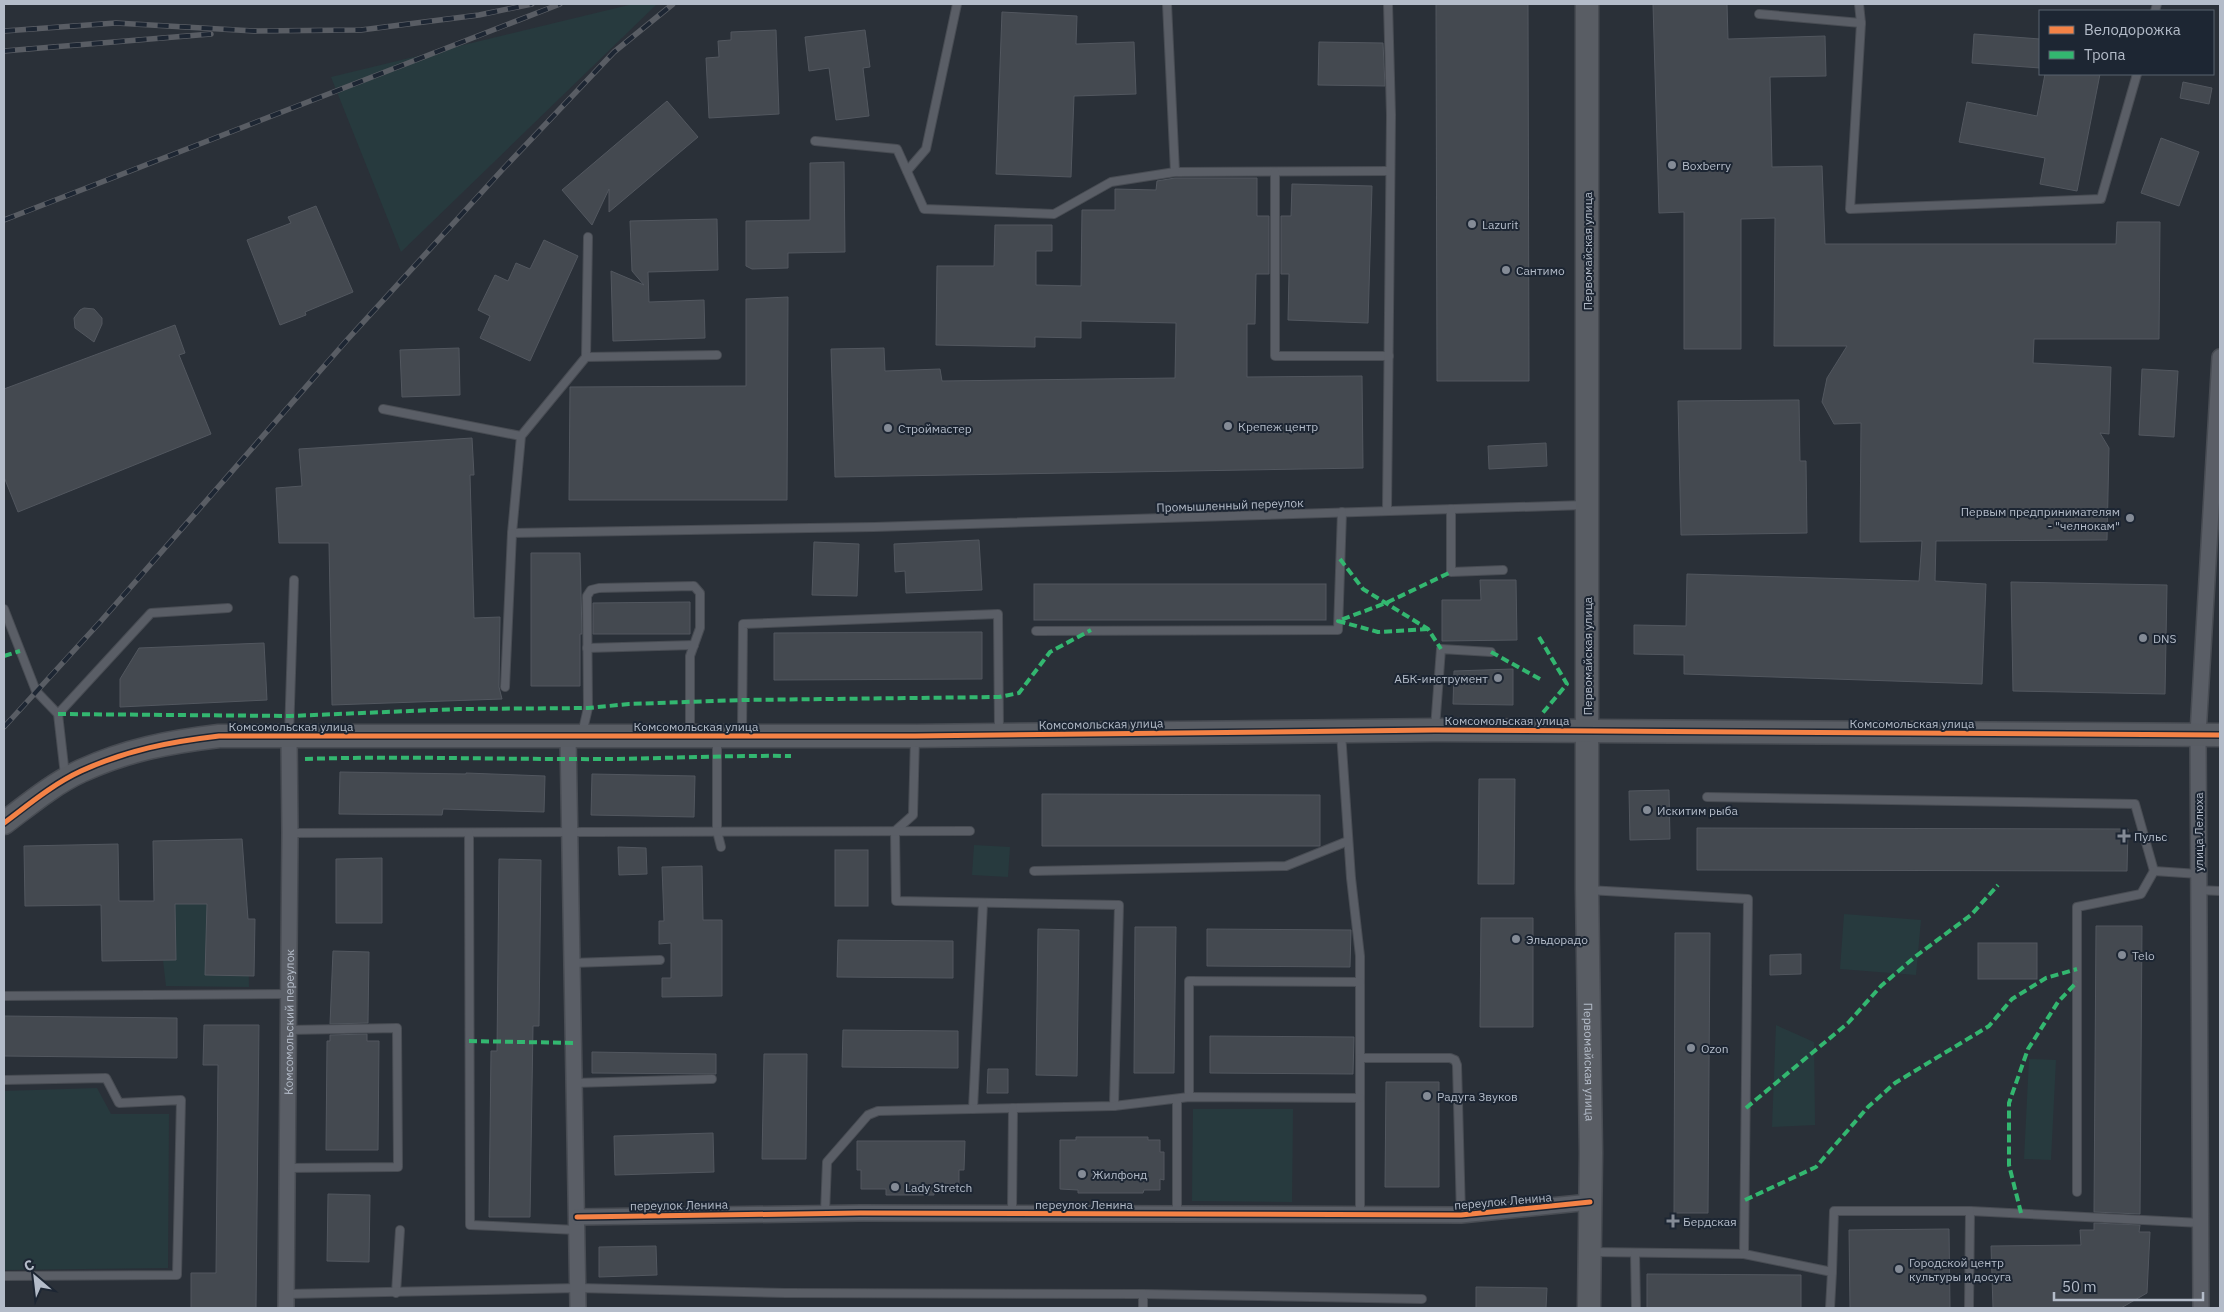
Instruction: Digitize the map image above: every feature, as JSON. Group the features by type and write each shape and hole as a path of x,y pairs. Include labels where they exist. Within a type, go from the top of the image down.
{"street":[{"name":"Первомайская улица","path":"1587,4 1586,890 1590,1202 1589,1308"},
{"name":"улица Лелюха","path":"2201,1308 2198,734 2220,357"},
{"name":"Комсомольская улица","path":"4,823 80,772 149,746 219,736 915,736 1435,730 2220,735"},
{"name":"Комсомольский переулок","path":"286,1301 290,833 288,736"},
{"path":"575,736 570,832 578,1308"},
{"name":"переулок Ленина","path":"577,1223 825,1213 1461,1216 1590,1202"}],"lane":[{"path":"907,171 926,149 957,4"},
{"path":"1167,4 1175,172"},
{"path":"1387,511 1390,171 1388,4"},
{"path":"1859,4 1861,23 1850,209 2101,199 2137,75"},
{"path":"1758,14 1861,23"},
{"path":"815,141 897,149 924,210 1054,214 1111,182 1175,172 1390,171"},
{"path":"1275,172 1275,356 1389,356"},
{"path":"505,687 512,533 521,436 586,357 588,238"},
{"path":"586,357 717,355"},
{"path":"384,409 521,436"},
{"name":"Промышленный переулок","path":"512,533 874,527 1587,505"},
{"path":"1451,509 1451,572 1503,570"},
{"path":"1036,631 1338,630 1342,512"},
{"path":"288,736 294,580"},
{"path":"575,736 588,708 588,596 591,590 599,588 694,586 700,593 700,628 690,656 690,736"},
{"path":"58,714 151,613 228,608"},
{"path":"4,609 36,691 58,714 66,780"},
{"path":"742,736 742,624 998,614 999,735"},
{"path":"588,648 694,645"},
{"path":"1435,730 1441,649 1491,652"},
{"path":"1340,731 1348,842 1360,956 1360,1215"},
{"path":"717,736 717,830 720,847"},
{"path":"915,736 913,815 895,831 896,901 1119,905 1114,1106"},
{"path":"1707,797 2136,804 2154,870 2140,894 2078,907 2077,1192"},
{"path":"290,833 717,830 970,831"},
{"path":"469,833 470,1225 577,1223"},
{"path":"1034,871 1286,866 1348,842"},
{"path":"2154,870 2199,874"},
{"path":"1586,890 1748,899 1744,1254"},
{"path":"2199,890 2220,891"},
{"path":"973,1109 983,903"},
{"path":"572,963 660,960"},
{"path":"1189,1097 1189,981 1360,982"},
{"path":"4,996 288,994"},
{"path":"287,1168 398,1168 397,1028 288,1030"},
{"path":"1360,1058 1450,1058 1455,1060 1458,1065 1461,1216"},
{"path":"4,1080 106,1078 119,1103 181,1100 177,1275 4,1276"},
{"path":"574,1082 712,1080"},
{"path":"825,1213 827,1162 873,1112 1114,1106 1189,1097 1360,1098"},
{"path":"1177,1099 1177,1214"},
{"path":"1012,1213 1013,1108"},
{"path":"1969,1308 1970,1210"},
{"path":"1830,1308 1834,1211 1970,1210 2201,1223"},
{"path":"396,1293 400,1230"},
{"path":"1590,1252 1744,1254 1832,1272"},
{"path":"1636,1253 1636,1308"},
{"path":"286,1301 396,1293 578,1288 854,1294 1143,1294 1422,1299"},
{"path":"1143,1294 1143,1308"}],"green space":[{"path":"633,4 657,4 401,252 331,77"},
{"path":"974,845 1010,847 1008,877 972,875"},
{"path":"247,903 249,987 166,986 163,960 175,904"},
{"path":"1844,914 1921,920 1916,975 1840,969"},
{"path":"1776,1025 1814,1042 1815,1125 1772,1127"},
{"path":"2029,1059 2056,1060 2051,1160 2024,1159"},
{"path":"97,1088 111,1114 169,1114 168,1268 4,1270 4,1091"},
{"path":"1193,1109 1293,1109 1292,1202 1192,1201"}],"building":[{"path":"1436,4 1528,4 1529,381 1437,381"},
{"path":"1653,4 1727,4 1728,39 1825,36 1826,76 1770,77 1772,167 1822,166 1825,244 2116,244 2117,222 2160,222 2159,339 2034,339 2033,363 2111,367 2109,434 2100,433 2109,448 2107,540 1936,541 1935,581 1986,584 1982,684 1684,674 1684,655 1634,654 1634,625 1686,626 1687,574 1919,581 1922,541 1860,542 1861,423 1834,424 1822,402 1827,378 1847,346 1774,346 1775,218 1741,219 1741,349 1684,349 1684,212 1659,213"},
{"path":"1002,12 1077,16 1076,44 1134,42 1136,94 1074,96 1071,177 996,174"},
{"path":"776,30 779,114 709,118 706,58 719,57 718,41 731,40 731,32"},
{"path":"865,30 870,67 863,68 869,116 836,120 829,68 809,71 805,37"},
{"path":"1974,34 2039,39 2039,68 1972,63"},
{"path":"1319,42 1383,43 1385,86 1318,85"},
{"path":"2045,75 2100,75 2077,191 2040,184 2045,158 1959,142 1967,102 2037,116"},
{"path":"2183,82 2212,88 2209,104 2180,98"},
{"path":"667,101 698,137 609,212 609,189 592,225 562,190"},
{"path":"2161,138 2199,152 2179,206 2141,193"},
{"path":"844,162 845,252 788,253 788,268 752,269 746,266 746,221 810,220 810,163"},
{"path":"1175,178 1257,178 1257,216 1269,216 1269,274 1256,274 1255,324 1247,324 1247,377 1362,376 1363,468 835,477 831,349 884,348 885,371 940,369 942,381 1175,378 1176,323 1081,321 1081,338 1035,337 1035,347 936,345 937,266 994,266 995,225 1052,225 1052,251 1036,251 1036,285 1081,286 1082,210 1115,210 1115,189 1156,190 1157,181"},
{"path":"1292,184 1372,186 1368,323 1288,320 1289,274 1281,274 1281,216 1291,216"},
{"path":"316,206 353,292 305,312 306,315 280,325 247,240 291,223 288,217"},
{"path":"717,219 718,270 648,272 649,302 704,300 705,338 613,341 611,271 644,285 632,271 630,221"},
{"path":"544,240 578,256 530,361 480,338 490,316 478,310 495,275 508,281 516,263 530,269"},
{"path":"788,297 787,500 569,500 570,387 746,386 746,299"},
{"path":"84,308 94,309 102,318 102,324 94,342 75,328 74,318"},
{"path":"175,325 185,353 179,355 211,434 18,512 4,477 4,389"},
{"path":"459,348 460,395 402,397 400,350"},
{"path":"2142,369 2178,371 2174,437 2139,435"},
{"path":"1799,400 1800,461 1806,461 1807,533 1681,535 1678,401"},
{"path":"472,438 474,475 470,475 474,618 500,617 499,687 502,699 332,705 329,543 279,543 276,488 302,486 299,449"},
{"path":"1546,443 1547,466 1489,469 1488,446"},
{"path":"979,540 982,590 906,593 905,571 895,572 894,544"},
{"path":"814,542 859,544 857,596 812,595"},
{"path":"531,553 580,553 582,634 580,634 580,686 531,686"},
{"path":"1480,580 1516,580 1517,640 1442,641 1442,600 1481,600"},
{"path":"2011,582 2167,585 2165,694 2013,691"},
{"path":"1034,584 1326,584 1326,620 1034,620"},
{"path":"690,602 690,634 593,634 593,603"},
{"path":"982,632 982,679 774,680 774,633"},
{"path":"264,643 267,700 120,707 120,679 139,648"},
{"path":"1513,669 1513,705 1453,704 1454,671"},
{"path":"340,772 545,776 544,812 443,809 442,815 339,814"},
{"path":"592,774 695,776 694,817 591,815"},
{"path":"1479,779 1515,779 1514,884 1478,884"},
{"path":"1669,790 1670,839 1630,840 1629,791"},
{"path":"1042,794 1320,795 1320,846 1042,846"},
{"path":"1697,828 2128,829 2127,871 1697,870"},
{"path":"242,839 248,919 255,919 254,976 205,975 207,904 175,904 176,960 102,961 101,905 25,906 24,846 118,844 119,901 154,901 153,841"},
{"path":"618,847 646,848 647,874 619,875"},
{"path":"835,850 868,850 868,906 835,906"},
{"path":"382,858 382,923 336,923 336,859"},
{"path":"499,859 541,860 539,1026 533,1026 530,1217 489,1217 491,1051 497,1051"},
{"path":"702,866 703,920 722,920 722,996 662,997 662,978 671,978 671,943 659,944 659,921 664,921 662,867"},
{"path":"1481,918 1533,918 1533,1027 1480,1027"},
{"path":"2096,926 2142,926 2140,1214 2094,1212"},
{"path":"1135,927 1176,927 1174,1073 1134,1073"},
{"path":"1038,929 1079,930 1077,1076 1036,1075"},
{"path":"1207,929 1351,930 1350,967 1207,966"},
{"path":"1675,933 1710,933 1708,1213 1674,1213"},
{"path":"838,940 953,941 953,978 837,977"},
{"path":"1978,943 2037,943 2037,979 1978,979"},
{"path":"333,951 369,952 368,1023 330,1024"},
{"path":"1801,954 1801,974 1770,975 1770,955"},
{"path":"4,1016 177,1018 177,1058 4,1056"},
{"path":"204,1025 259,1025 256,1308 191,1308 191,1273 216,1273 218,1065 203,1065"},
{"path":"843,1030 958,1031 958,1068 842,1067"},
{"path":"367,1034 367,1041 379,1041 378,1150 326,1150 327,1041 330,1041 330,1035"},
{"path":"1210,1036 1354,1037 1353,1074 1210,1073"},
{"path":"592,1052 716,1054 716,1074 592,1073"},
{"path":"764,1054 807,1054 806,1159 762,1159"},
{"path":"988,1069 1008,1069 1008,1093 987,1093"},
{"path":"1386,1082 1439,1082 1439,1187 1385,1187"},
{"path":"713,1133 714,1172 615,1175 614,1136"},
{"path":"1076,1137 1148,1137 1148,1140 1160,1140 1160,1152 1164,1152 1164,1180 1160,1179 1160,1190 1144,1190 1143,1193 1078,1193 1078,1190 1060,1189 1060,1140 1076,1140"},
{"path":"857,1141 965,1141 964,1170 959,1170 959,1189 934,1189 934,1195 886,1195 886,1189 861,1189 861,1170 857,1170"},
{"path":"328,1194 370,1195 369,1262 327,1261"},
{"path":"2094,1223 2140,1225 2139,1232 2150,1232 2147,1293 2121,1308 1993,1308 1991,1246 2081,1245 2080,1230 2094,1230"},
{"name":"Городской центр культуры и досуга","path":"1949,1229 1950,1308 1850,1308 1849,1230"},
{"path":"656,1246 657,1275 599,1277 599,1247"},
{"path":"1647,1274 1801,1275 1801,1308 1647,1308"},
{"path":"1476,1287 1547,1288 1546,1308 1476,1308"}],"railway":[{"path":"4,31 116,23 254,31 361,30 479,15 532,4"},
{"path":"4,220 560,4"},
{"path":"4,727 101,621 347,340 503,169 614,52 673,4"},
{"path":"4,51 211,34"}],"marked path":[{"path":"1340,559 1363,589 1428,629 1441,649"},
{"path":"1428,629 1378,632 1338,621 1386,603 1451,572"},
{"path":"58,714 290,716 459,709 588,708 629,704 742,700 999,697 1019,693 1050,652 1091,630"},
{"path":"1539,637 1567,684 1541,715"},
{"path":"4,656 20,651"},
{"path":"1491,652 1540,679"},
{"path":"305,759 595,759 791,756"},
{"path":"1746,1108 1848,1023 1881,986 1916,956 1971,915 1998,885"},
{"path":"1745,1200 1816,1167 1868,1107 1895,1083 1989,1026 2012,999 2046,978 2077,969"},
{"path":"2021,1213 2009,1165 2009,1103 2028,1049 2058,1002 2077,982"},
{"path":"469,1041 574,1043"}],"cycle path":[{"path":"4,823 61,782 98,764 148,748 219,736 915,736 1435,730 2220,735"},
{"path":"577,1217 860,1213 1461,1215 1590,1202"}],"place":[{"name":"Boxberry","path":"1672,165"},
{"name":"Lazurit","path":"1472,224"},
{"name":"Сантимо","path":"1506,270"},
{"name":"Крепеж центр","path":"1228,426"},
{"name":"Строймастер","path":"888,428"},
{"name":"Первым предпринимателям - \"челнокам\"","path":"2130,518"},
{"name":"DNS","path":"2143,638"},
{"name":"АБК-инструмент","path":"1498,678"},
{"name":"Искитим рыба","path":"1647,810"},
{"name":"Пульс","path":"2124,836"},
{"name":"Эльдорадо","path":"1516,939"},
{"name":"Telo","path":"2122,955"},
{"name":"Ozon","path":"1691,1048"},
{"name":"Радуга Звуков","path":"1427,1096"},
{"name":"Жилфонд","path":"1082,1174"},
{"name":"Lady Stretch","path":"895,1187"},
{"name":"Бердская","path":"1673,1221"},
{"name":"Городской центр культуры и досуга","path":"1899,1269"}]}
